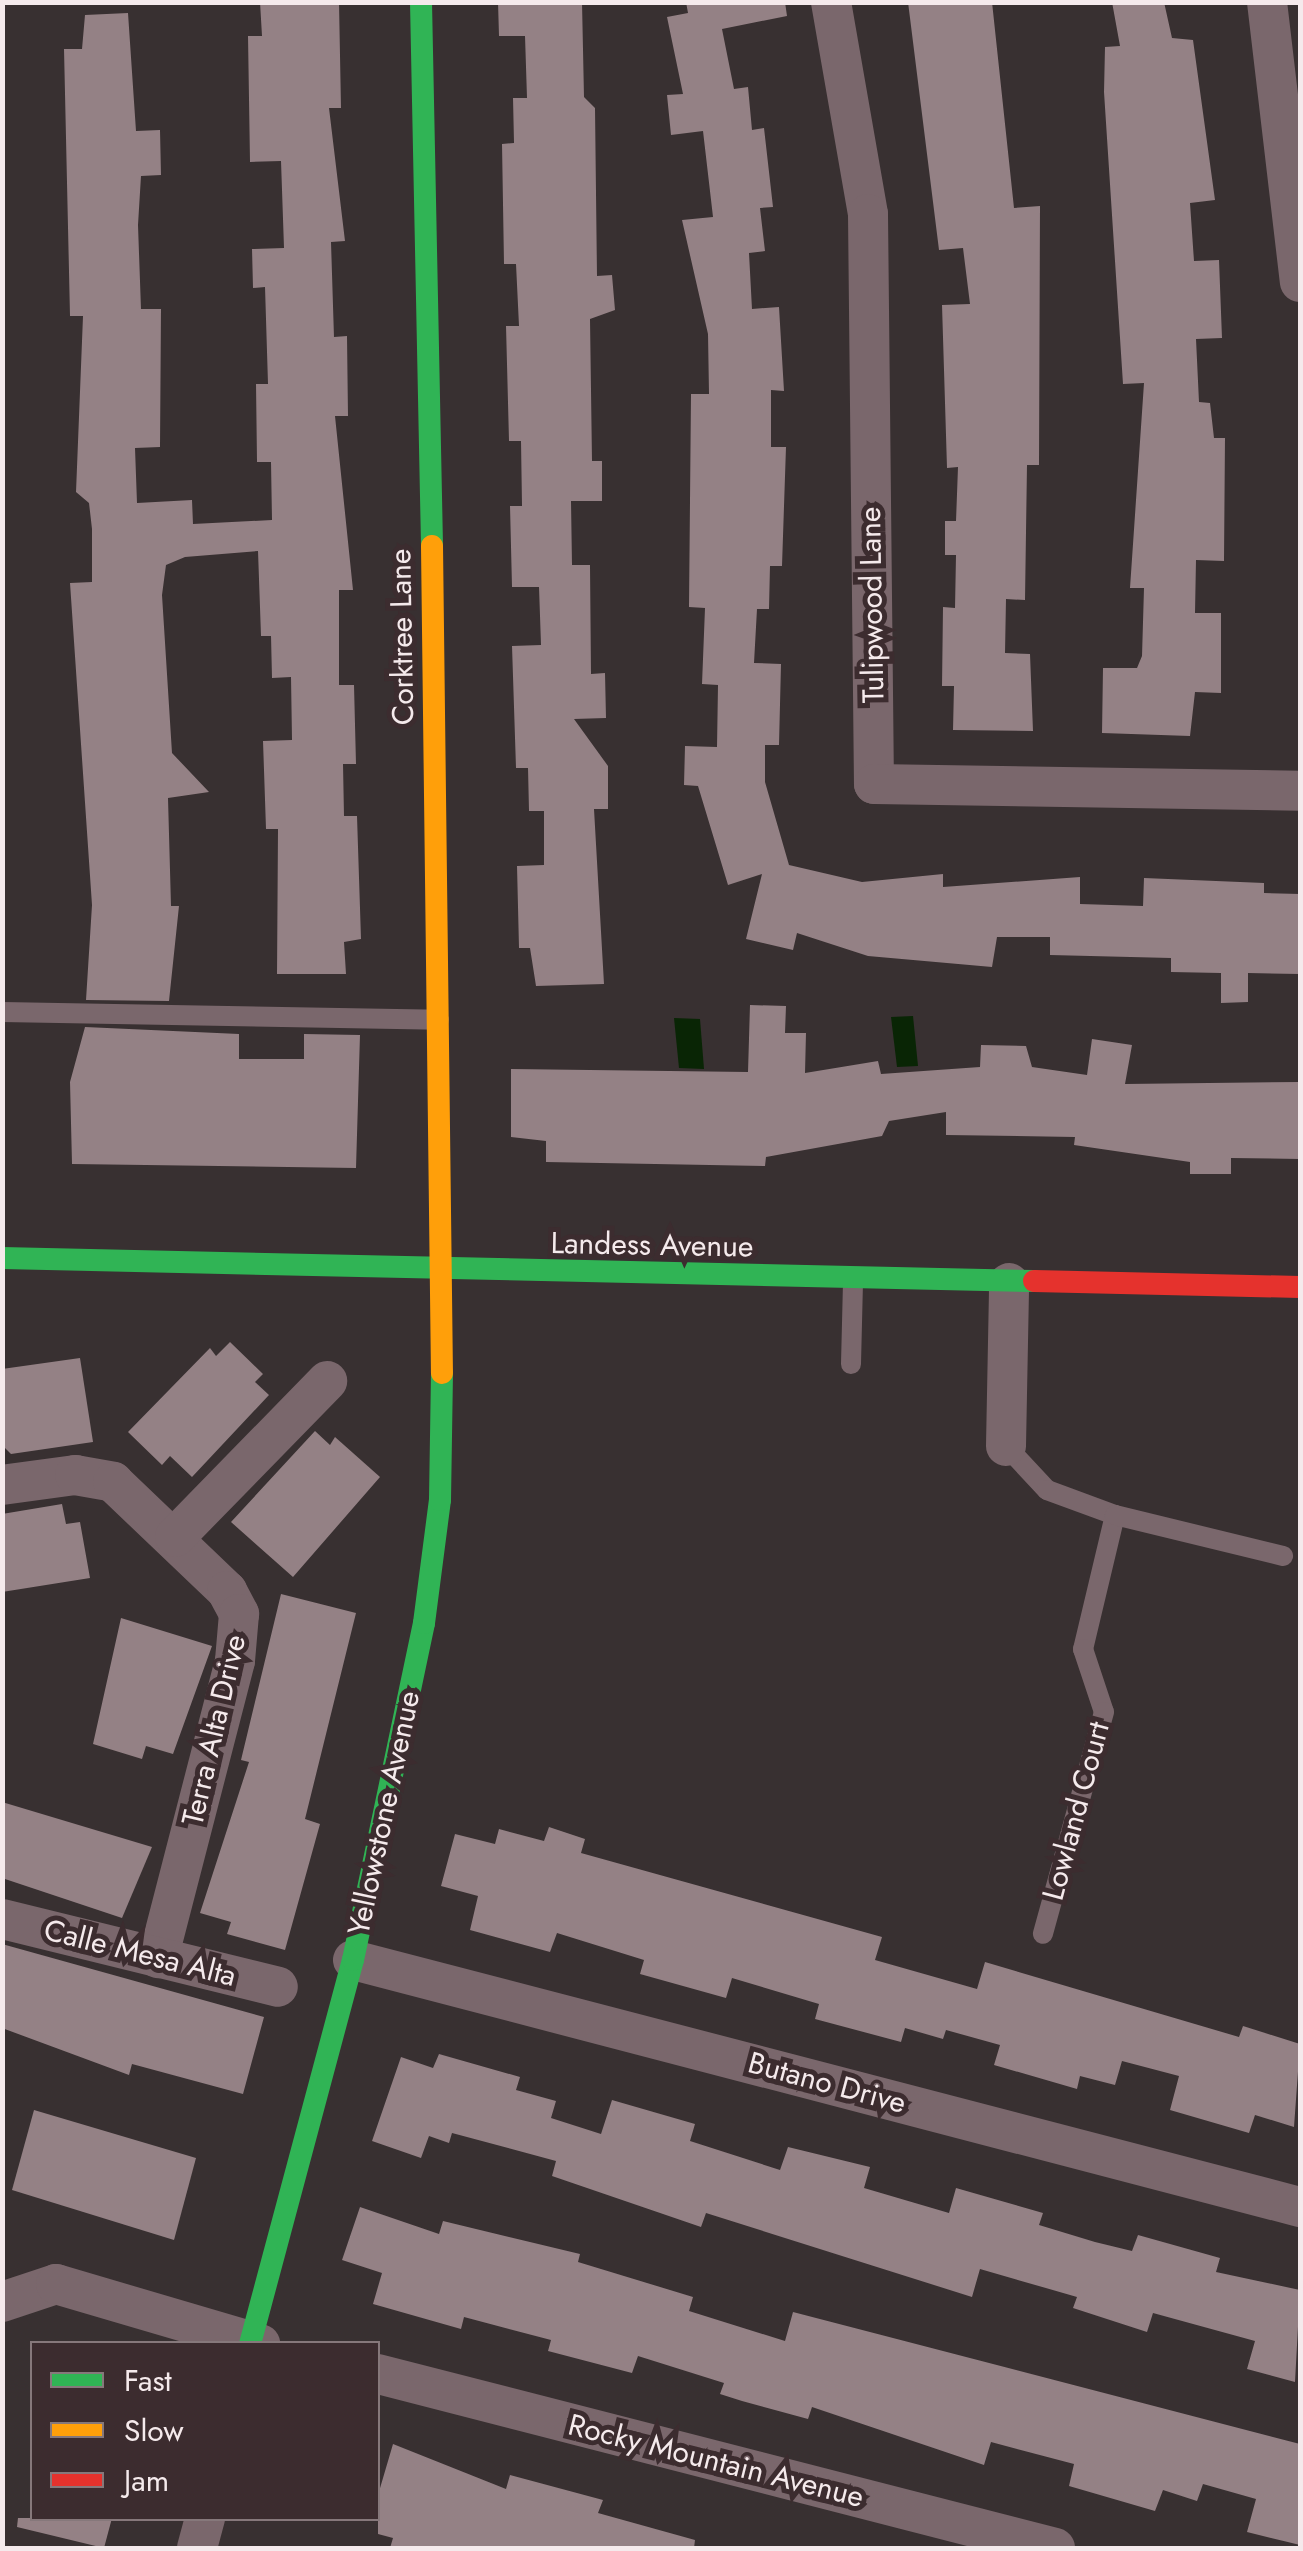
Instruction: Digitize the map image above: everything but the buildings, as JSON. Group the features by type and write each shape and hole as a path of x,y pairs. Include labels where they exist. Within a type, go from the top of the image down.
{"street":[{"name":"Corktree Lane","path":"421,2 444,1271"},
{"name":"Tulipwood Lane","path":"831,2 868,214 874,784 1300,790"},
{"path":"1267,2 1300,282"},
{"name":"Landess Avenue","path":"2,1258 444,1271 1300,1287"},
{"name":"Yellowstone Avenue","path":"255,2341 353,1960 424,1623 440,1500 444,1271"},
{"path":"1006,1446 1009,1283"},
{"path":"175,1536 327,1381"},
{"name":"Terra Alta Drive","path":"2,1485 95,1476 132,1496 227,1590 239,1635 158,1958"},
{"name":"Calle Mesa Alta","path":"2,1919 278,1987"},
{"name":"Butano Drive","path":"353,1960 1300,2207"},
{"path":"4,2299 56,2284 247,2341"},
{"name":"Rocky Mountain Avenue","path":"380,2375 1055,2548"},
{"path":"197,2548 204,2521"}],"lane":[{"path":"2,1012 439,1020"},
{"path":"851,1364 853,1278"},
{"path":"1006,1446 1047,1490 1115,1515 1284,1556"},
{"name":"Lowland Court","path":"1044,1934 1104,1712 1084,1649 1115,1515"}],"shaded area":[{"path":"913,1016 918,1066 897,1067 891,1017"},
{"path":"674,1018 700,1019 704,1069 679,1068"}],"traffic: fast":[{"path":"421,2 432,546"},
{"path":"2,1258 1034,1281"},
{"path":"251,2341 353,1960 424,1623 440,1500 442,1373"}],"traffic: slow":[{"path":"432,546 442,1373"}],"traffic: jam":[{"path":"1034,1281 1300,1287"}]}
